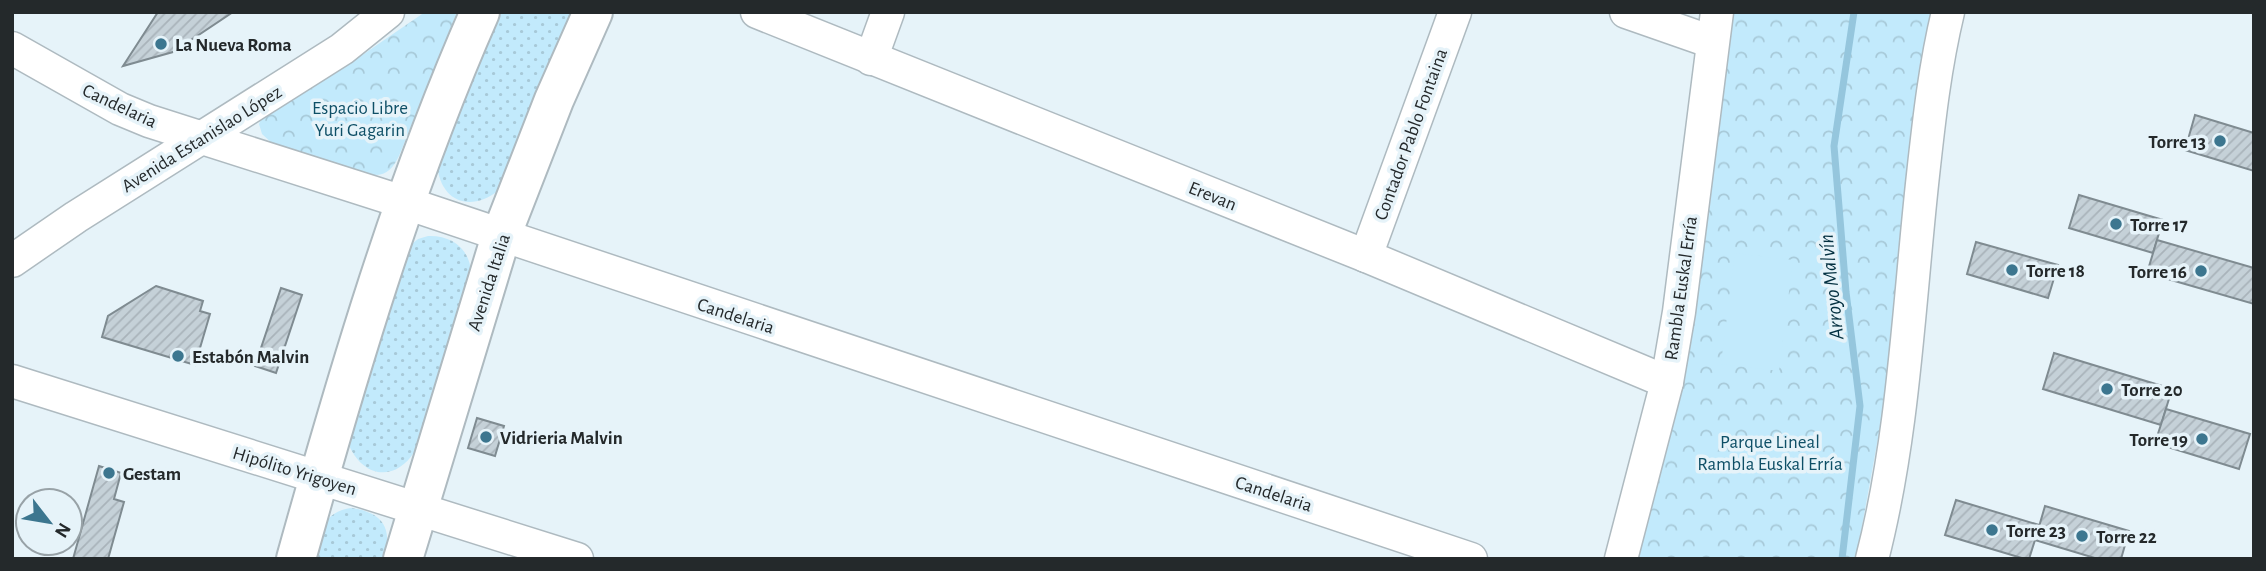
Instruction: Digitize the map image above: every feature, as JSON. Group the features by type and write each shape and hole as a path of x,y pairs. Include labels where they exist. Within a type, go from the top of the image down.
{"main road":[{"path":"296,559 403,202 481,12"},
{"name":"Avenida Italia","path":"403,559 501,236 554,100 593,12"}],"street":[{"name":"Avenida Estanislao López","path":"12,261 76,217 342,49 388,12"},
{"name":"Erevan","path":"757,12 1366,256 1667,382"},
{"path":"871,59 888,12"},
{"name":"Contador Pablo Fontaina","path":"1366,256 1455,12"},
{"path":"1626,12 1715,27"},
{"path":"1872,559 1893,454 1930,116 1948,12"},
{"name":"Rambla Euskal Erría","path":"1621,559 1667,382 1715,27"},
{"name":"Candelaria","path":"12,47 120,109 149,121 403,202 1471,559"},
{"name":"Hipólito Yrigoyen","path":"12,381 577,559"}],"green space":[{"name":"Espacio Libre Yuri Gagarin","path":"425,12 457,12 399,156 389,170 372,175 275,146 262,134 259,124 262,117 339,71"},
{"path":"497,12 574,12 498,191 487,198 467,202 450,195 439,177 437,164"},
{"name":"Parque Lineal Rambla Euskal Erría","path":"1728,12 1933,12 1891,367 1856,559 1632,559"},
{"path":"428,236 444,238 458,245 467,257 471,273 415,451 398,468 379,472 362,464 348,443 408,247 418,239"},
{"path":"1735,253 1793,260 1779,371 1721,364"},
{"path":"352,508 372,514 383,524 387,539 385,559 312,559 324,525 334,514"}],"building":[{"name":"La Nueva Roma","path":"158,12 233,12 173,52 123,66"},
{"name":"Torre 13","path":"2195,115 2254,133 2254,171 2185,150"},
{"name":"Torre 17","path":"2079,195 2163,220 2153,253 2069,228"},
{"name":"Torre 16","path":"2157,240 2254,268 2254,304 2147,273"},
{"name":"Torre 18","path":"1976,242 2058,265 2048,298 1967,274"},
{"path":"156,286 203,301 200,311 210,314 195,365 102,337 108,316"},
{"path":"281,288 302,295 276,373 255,366"},
{"name":"Torre 20","path":"2054,353 2172,389 2161,425 2043,389"},
{"name":"Torre 19","path":"2166,409 2250,434 2239,469 2155,443"},
{"name":"Vidrieria Malvin","path":"477,418 504,426 495,456 468,448"},
{"path":"99,466 121,473 114,499 124,502 108,559 73,559 84,557 84,520"},
{"path":"1956,500 2039,525 2036,537 2045,506 2129,531 2121,559 2098,559 2035,540 2029,559 2025,559 1945,535"}],"waterway":[{"name":"Arroyo Malvín","path":"1842,559 1860,406 1846,292 1834,146 1854,12"}],"place":[{"name":"La Nueva Roma","path":"161,44"},
{"name":"Torre 13","path":"2220,141"},
{"name":"Torre 17","path":"2116,224"},
{"name":"Torre 18","path":"2012,270"},
{"name":"Torre 16","path":"2201,271"},
{"name":"Estabón Malvin","path":"178,356"},
{"name":"Torre 20","path":"2107,389"},
{"name":"Vidrieria Malvin","path":"486,437"},
{"name":"Torre 19","path":"2202,439"},
{"name":"Gestam","path":"109,473"},
{"name":"Torre 23","path":"1992,530"},
{"name":"Torre 22","path":"2082,536"}]}
